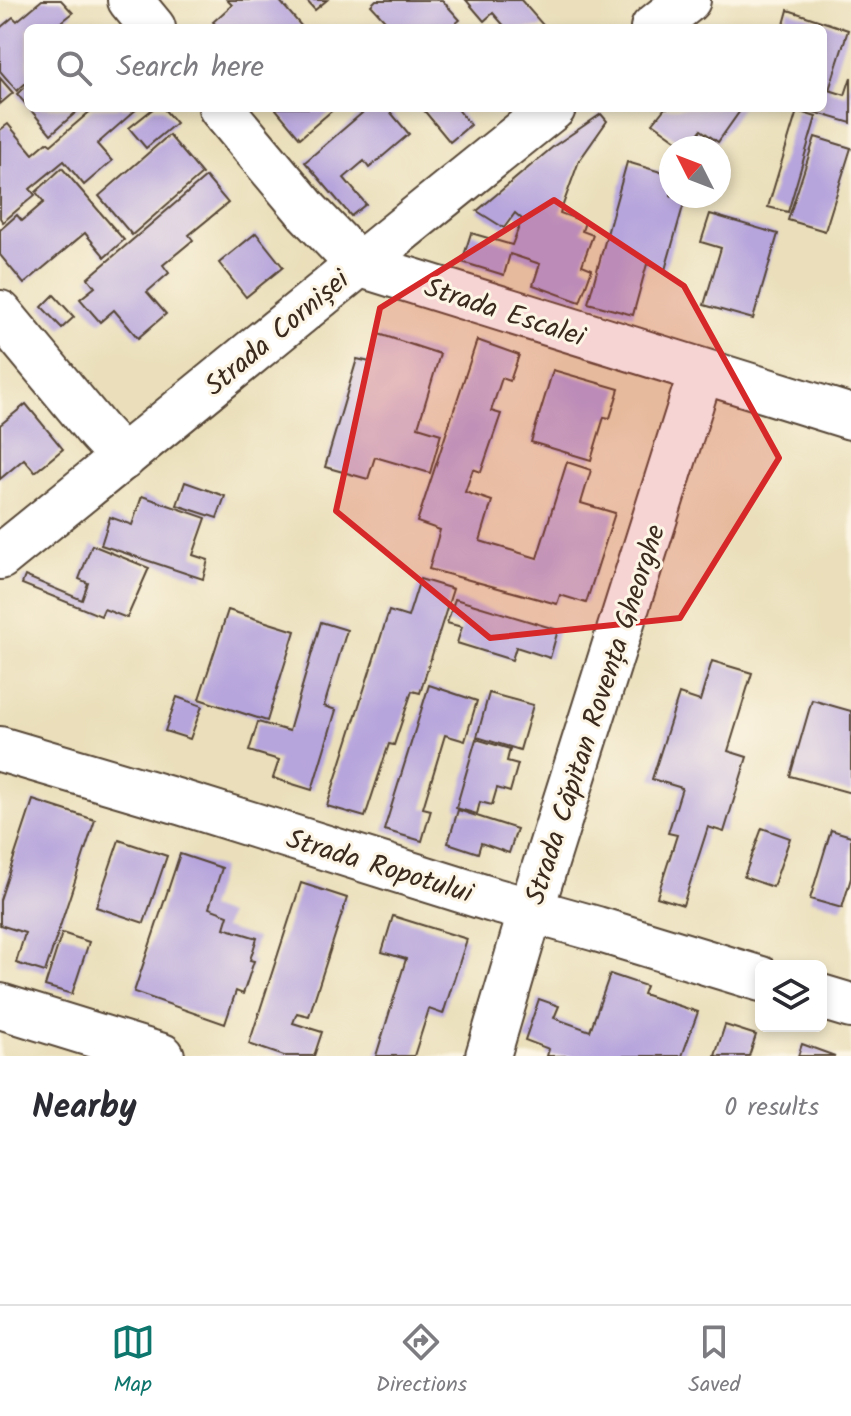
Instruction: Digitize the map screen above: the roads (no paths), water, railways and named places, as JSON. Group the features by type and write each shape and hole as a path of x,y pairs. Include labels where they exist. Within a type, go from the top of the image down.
{"street":[{"path":"658,24 688,0"},
{"name":"Strada Escalei","path":"224,112 308,212 358,264 851,417"},
{"name":"Strada Cornișei","path":"0,557 548,112"},
{"path":"0,313 123,458"},
{"name":"Strada Căpitan Rovența Gheorghe","path":"488,1056 701,372"},
{"name":"Strada Ropotului","path":"0,749 755,977"},
{"path":"827,999 851,1006"},
{"path":"0,1006 162,1056"}]}
